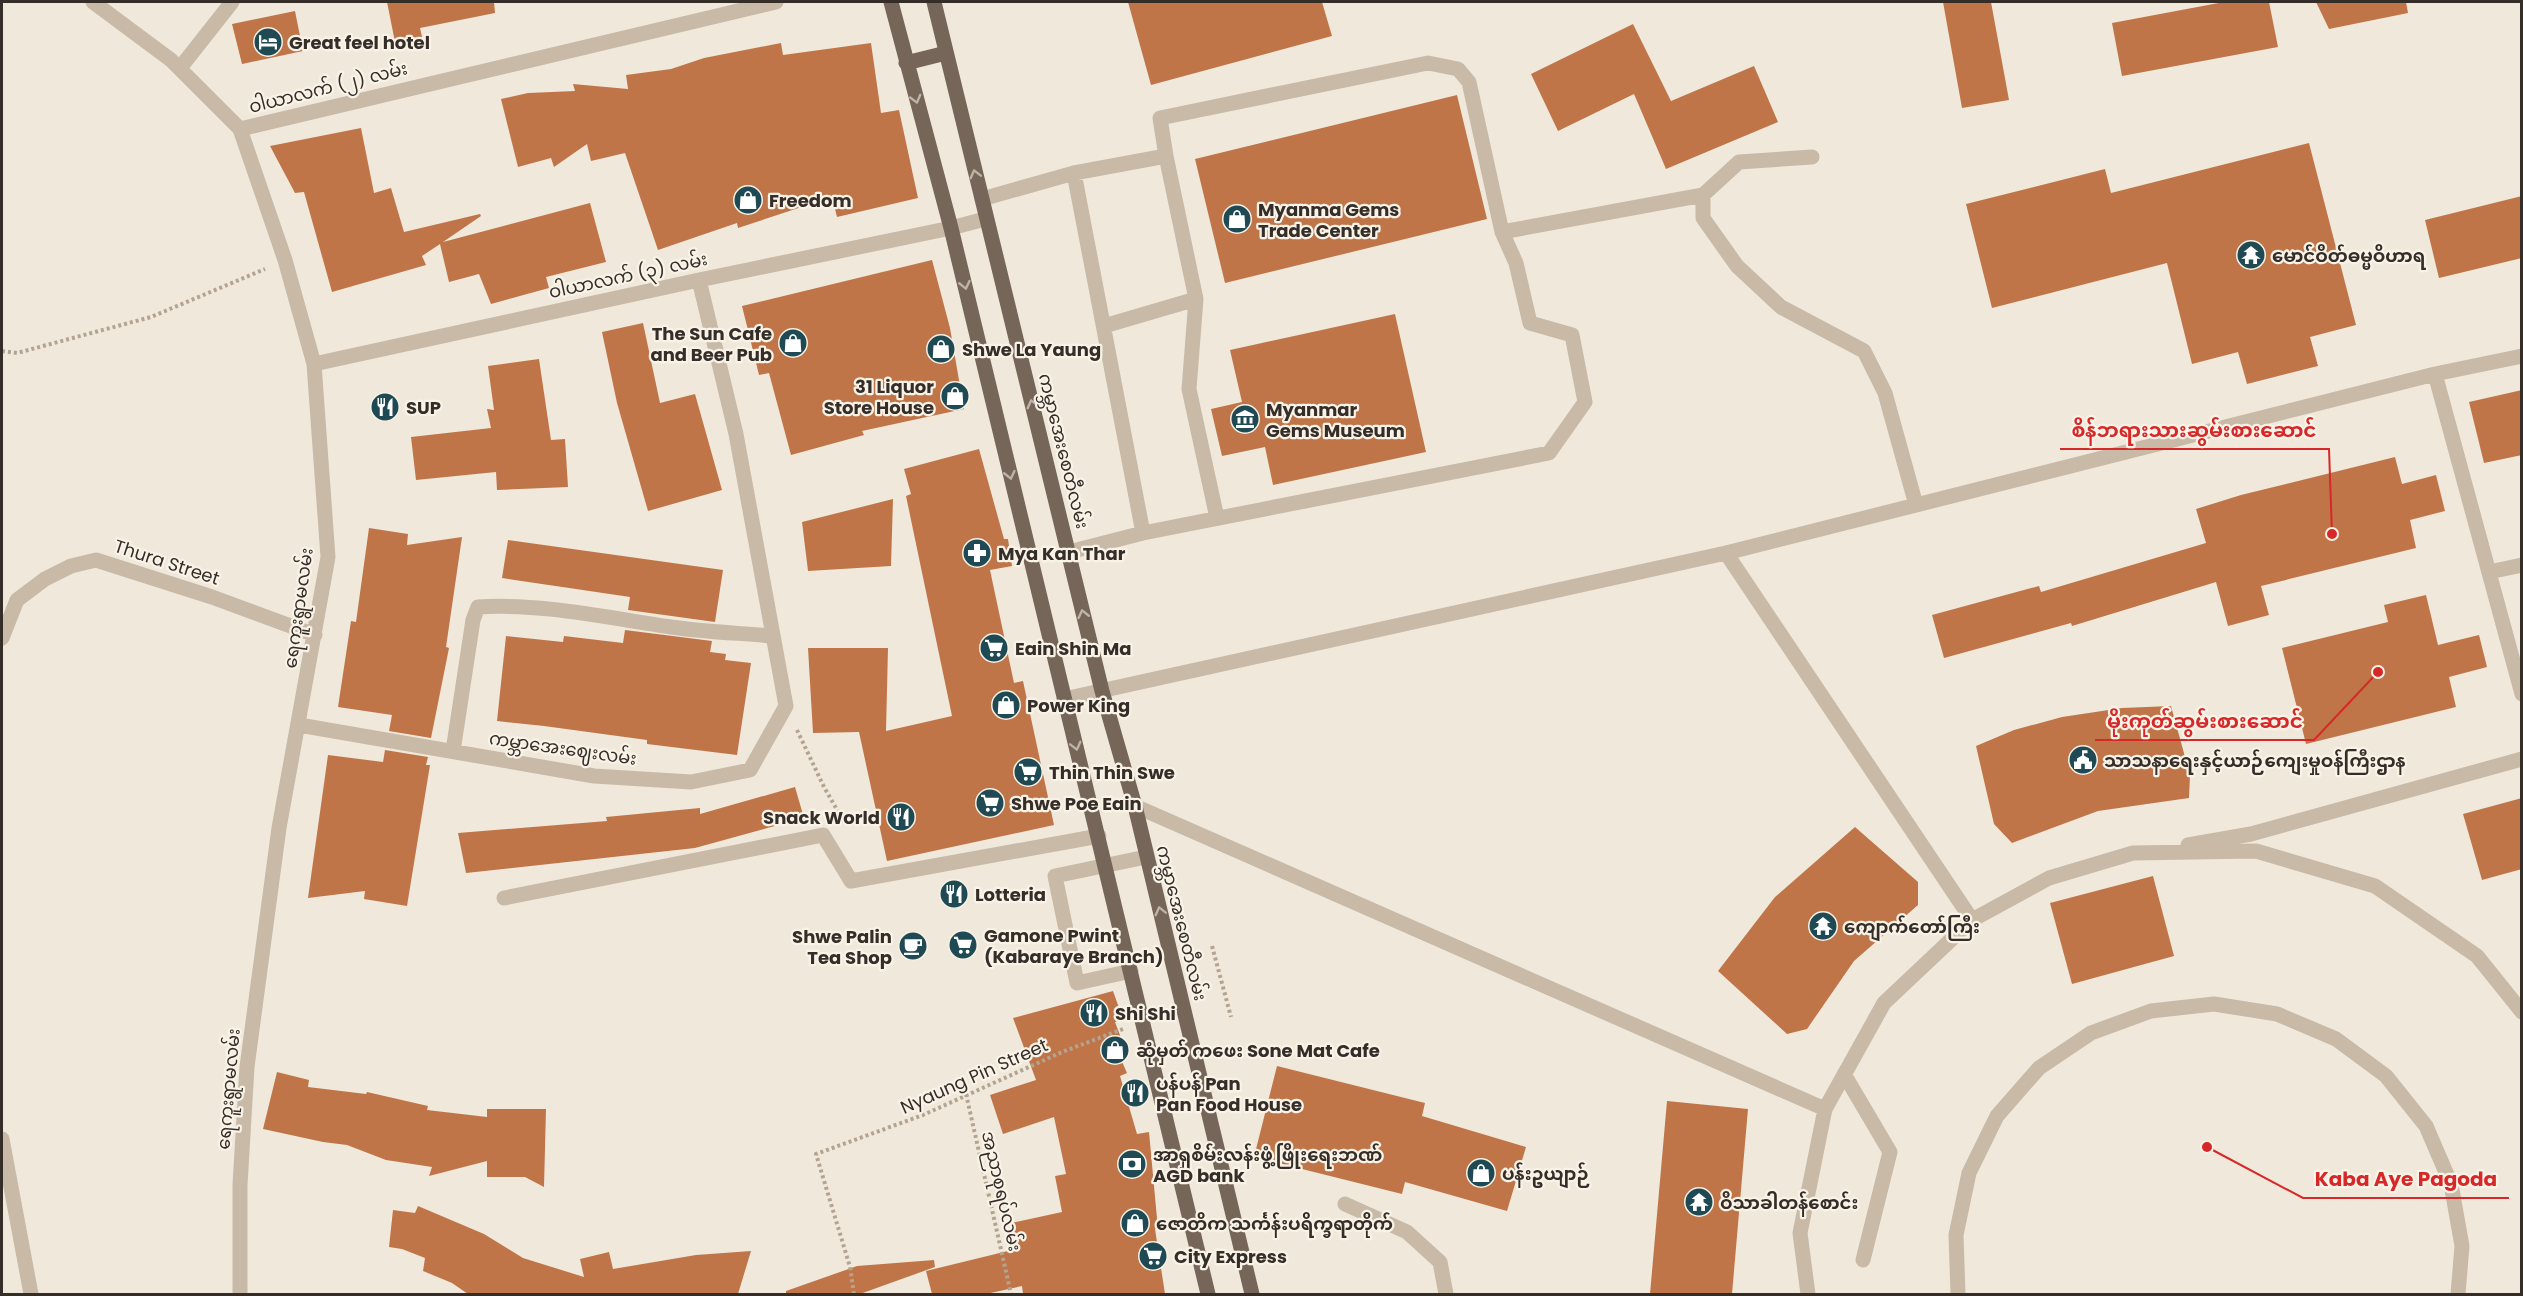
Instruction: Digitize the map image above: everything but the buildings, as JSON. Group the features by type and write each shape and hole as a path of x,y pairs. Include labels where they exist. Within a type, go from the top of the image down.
{"main road":[{"path":"891,2 951,228 1208,1294"},
{"name":"ကမ္ဘာအေးစေတီလမ်း","path":"934,2 985,219 1102,691 1134,807 1252,1294"},
{"path":"906,63 946,53"}],"street":[{"name":"ရေကူးရွာမလမ်း","path":"93,2 180,68 240,129 285,260 314,364 328,557 279,828 247,1067 240,1185 240,1294"},
{"path":"180,68 232,2"},
{"name":"ဝါယာလက် (၂) လမ်း","path":"240,129 777,2"},
{"path":"1069,552 1143,533 1549,453 1585,402 1572,335 1530,323 1516,263 1502,232 1469,82 1458,69 1428,63 1160,118 1196,300 1189,389 1217,518"},
{"path":"981,199 1074,173 1166,156"},
{"path":"1502,232 1703,195 1739,162 1812,157"},
{"path":"1074,173 1143,533"},
{"path":"1703,195 1703,218 1737,266 1780,308 1864,351 1885,393 1916,505"},
{"name":"ဝါယာလက် (၃) လမ်း","path":"314,364 985,219"},
{"path":"699,280 736,434 786,706"},
{"path":"1104,326 1196,300"},
{"path":"1064,699 1726,554 2435,374 2522,356"},
{"path":"2435,374 2522,694"},
{"path":"1726,554 1972,920"},
{"name":"Thura Street","path":"2,638 17,600 45,579 71,566 96,560 212,597 315,635"},
{"path":"2489,572 2522,565"},
{"path":"453,751 473,620 478,607 495,606 572,612 675,628 772,636"},
{"name":"ကမ္ဘာအေးဈေးလမ်း","path":"299,725 594,776 691,782 750,770 786,706"},
{"path":"1808,1294 1800,1233 1825,1109 1884,1003 1972,920 2049,878 2133,853 2252,834 2522,759"},
{"path":"1134,807 1825,1109"},
{"path":"504,898 823,835 851,881 1099,836"},
{"path":"2133,853 2256,851 2375,886 2477,956 2522,1012"},
{"path":"1131,971 1077,983 1055,876 1146,857"},
{"path":"1958,1294 1956,1235 1969,1173 1997,1116 2039,1068 2091,1033 2141,1014 2214,1004 2277,1014 2336,1039 2386,1076 2426,1126 2451,1184 2462,1246 2458,1294"},
{"path":"1844,1074 1890,1152 1863,1260"},
{"path":"2,1138 31,1294"},
{"path":"1345,1204 1407,1232 1440,1262 1446,1294"}],"path":[{"path":"2,351 17,353 151,317 285,260"},
{"path":"786,706 824,787 847,826"},
{"path":"1212,946 1231,1017"},
{"name":"Nyaung Pin Street","path":"854,1294 850,1267 816,1154 924,1115 1062,1052 1144,1022"},
{"name":"အညာစုရပ်လမ်း","path":"966,1094 1011,1294"}],"place":[{"name":"Great feel hotel","path":"268,42"},
{"name":"Freedom","path":"748,200"},
{"name":"Myanma Gems Trade Center","path":"1237,219"},
{"name":"မောင်ဝိတ်ဓမ္မဝိဟာရ","path":"2251,255"},
{"name":"The Sun Cafe and Beer Pub","path":"793,343"},
{"name":"Shwe La Yaung","path":"941,349"},
{"name":"31 Liquor Store House","path":"955,396"},
{"name":"SUP","path":"385,407"},
{"name":"Myanmar Gems Museum","path":"1245,419"},
{"name":"စိန်ဘရားသားဆွမ်းစားဆောင်","path":"2332,534"},
{"name":"Mya Kan Thar","path":"977,553"},
{"name":"Eain Shin Ma","path":"994,648"},
{"name":"မိုးကုတ်ဆွမ်းစားဆောင်","path":"2378,672"},
{"name":"Power King","path":"1006,705"},
{"name":"သာသနာရေးနှင့်ယာဉ်ကျေးမှုဝန်ကြီးဌာန","path":"2083,760"},
{"name":"Thin Thin Swe","path":"1028,772"},
{"name":"Shwe Poe Eain","path":"990,803"},
{"name":"Snack World","path":"901,817"},
{"name":"Lotteria","path":"954,894"},
{"name":"ကျောက်တော်ကြီး","path":"1823,926"},
{"name":"Gamone Pwint (Kabaraye Branch)","path":"963,945"},
{"name":"Shwe Palin Tea Shop","path":"913,946"},
{"name":"Shi Shi","path":"1094,1013"},
{"name":"ဆုံမှတ် ကဖေး Sone Mat Cafe","path":"1115,1050"},
{"name":"ပန်ပန် Pan Pan Food House","path":"1135,1093"},
{"name":"Kaba Aye Pagoda","path":"2207,1147"},
{"name":"အာရှစိမ်းလန်းဖွံ့ဖြိုးရေးဘဏ် AGD bank","path":"1132,1164"},
{"name":"ပန်းဥယျာဉ်","path":"1481,1173"},
{"name":"ဝိသာခါတန်စောင်း","path":"1699,1202"},
{"name":"ဇောတိက သင်္ကန်းပရိက္ခရာတိုက်","path":"1135,1223"},
{"name":"City Express","path":"1153,1256"}]}
